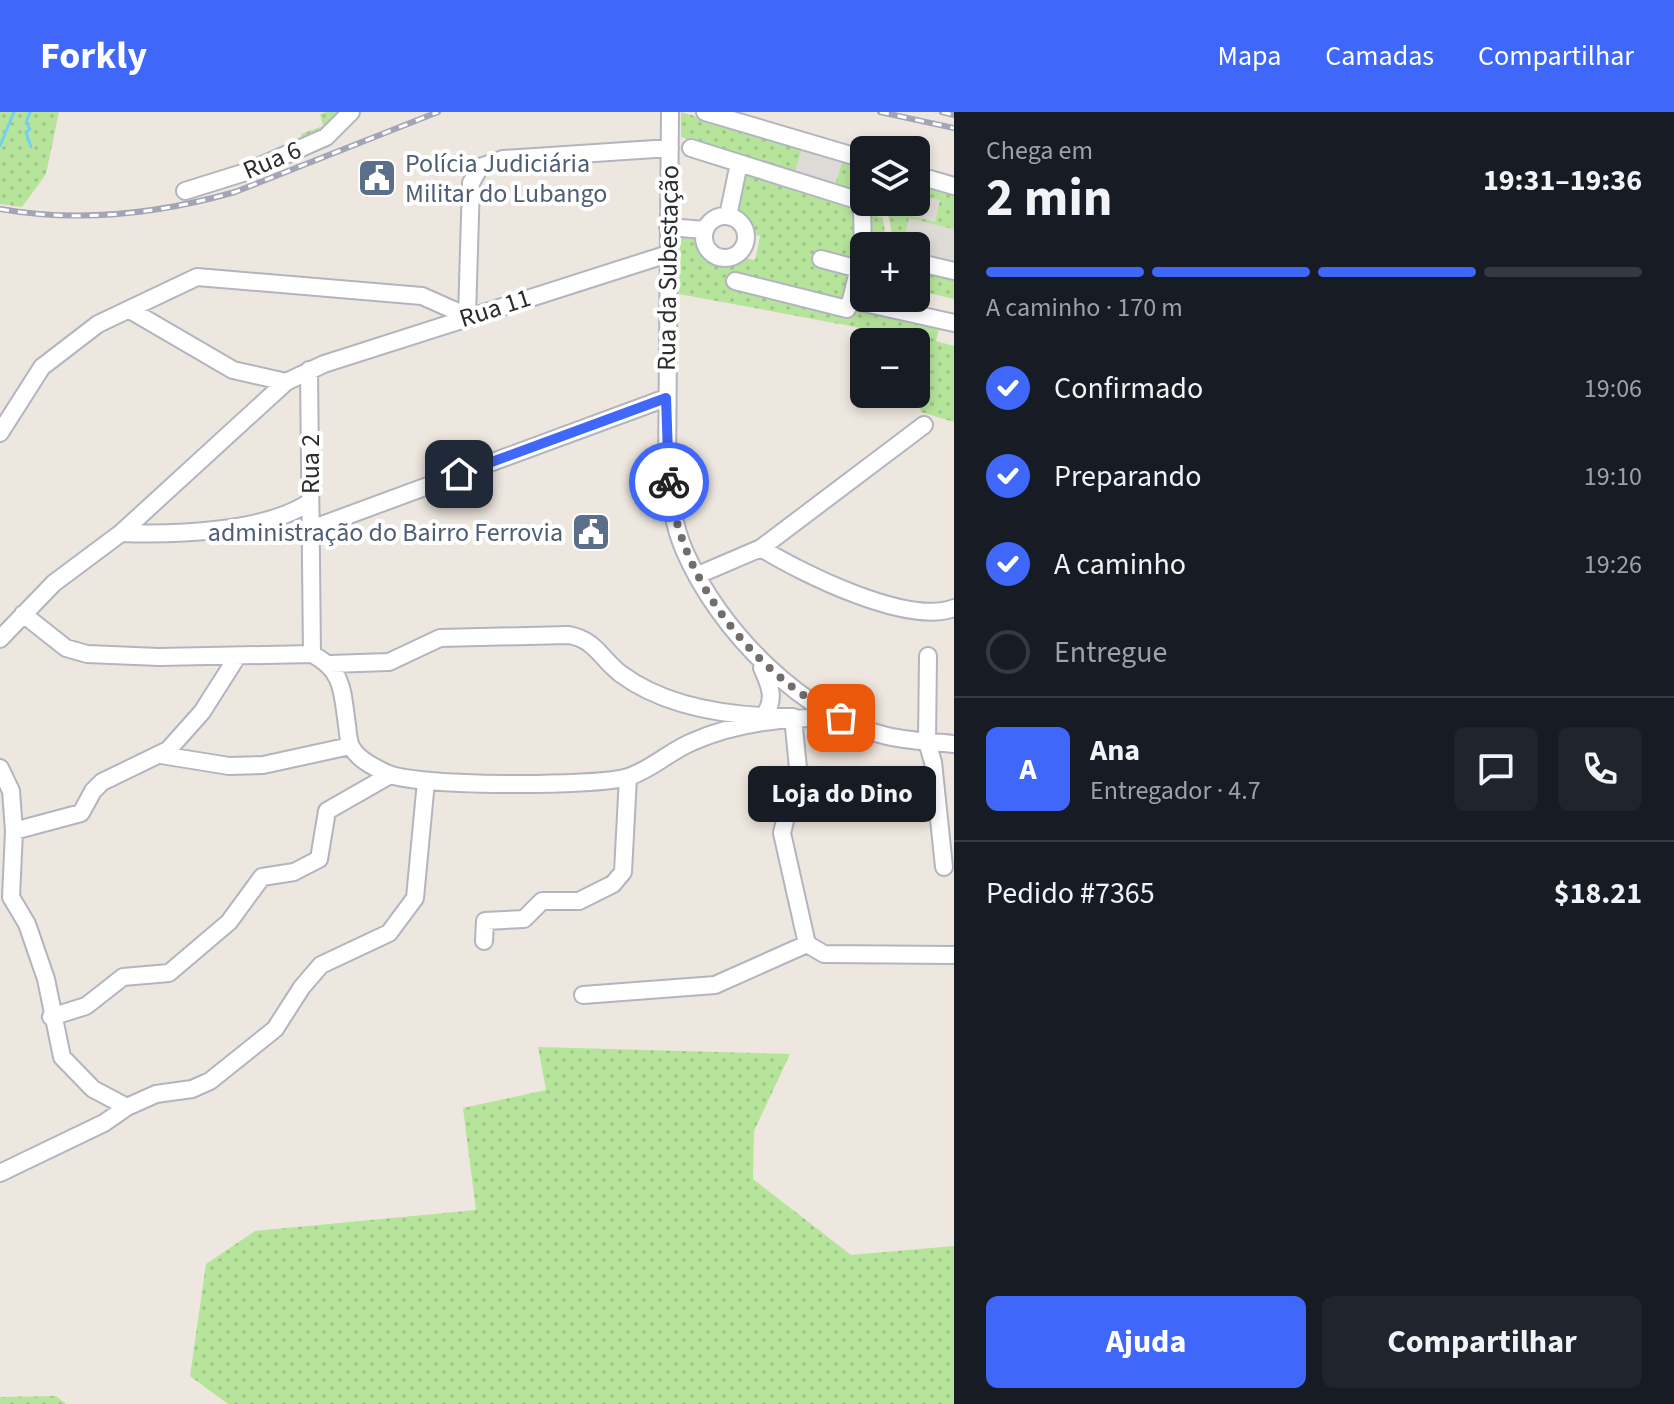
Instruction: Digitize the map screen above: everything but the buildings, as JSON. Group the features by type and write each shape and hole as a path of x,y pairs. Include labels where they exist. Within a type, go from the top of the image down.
{"street":[{"name":"Rua 6","path":"185,191 249,171 326,137 351,112"},
{"name":"Rua da Subestação","path":"670,112 666,398 672,514 684,551 755,653 793,690 841,718 885,735 954,744"},
{"path":"705,112 850,155"},
{"path":"0,433 42,367 98,324 197,277 422,296 467,316 471,183 480,167 496,161 670,148"},
{"path":"691,148 850,198"},
{"path":"728,216 739,163"},
{"path":"930,179 954,186"},
{"path":"728,216 739,221 746,234 744,248 733,257 713,255 705,244 705,230 713,220 728,216"},
{"path":"668,227 705,230"},
{"name":"Rua 11","path":"0,639 54,583 121,533 286,382 317,367 467,316 668,254"},
{"path":"821,259 850,267"},
{"path":"930,265 954,271"},
{"path":"735,281 847,309 850,302"},
{"path":"130,310 233,370 286,382"},
{"path":"905,312 954,323"},
{"name":"Rua 2","path":"312,654 310,502 317,367"},
{"path":"311,529 666,398"},
{"path":"698,575 761,548 924,425"},
{"path":"121,533 152,534 263,521 293,513 310,502"},
{"path":"761,548 867,601 886,606 954,608"},
{"path":"23,614 66,648 87,654 237,657 312,654 330,664 341,682 350,746 363,761 390,775 426,781 569,782 628,777 691,742 737,727 793,717"},
{"path":"330,664 389,662 440,638 569,635 585,638 619,673 646,689 675,700 762,717 841,718"},
{"path":"755,653 772,694 769,710 762,717"},
{"path":"928,656 927,742 933,762 944,867"},
{"path":"14,831 81,813 93,791 102,782 161,755 196,719 237,657"},
{"path":"793,717 798,768 782,833 807,944 824,954 954,955"},
{"path":"161,755 229,766 263,765 350,746"},
{"path":"0,768 11,791 14,831 11,897 27,924 42,967 62,1057 72,1071 93,1089 127,1107"},
{"path":"51,1017 86,1006 123,977 169,973 229,922 262,877 294,872 319,859 327,811 390,775"},
{"path":"484,941 485,921 524,919 542,901 579,901 613,884 623,872 628,777"},
{"path":"0,1173 156,1094 192,1089 210,1081 275,1029 302,987 321,965 389,933 415,898 426,781"},
{"path":"583,995 715,985 807,944"}],"green space":[{"path":"0,112 59,112 46,174 22,207 0,204"},
{"path":"342,112 324,129 302,138 301,134 323,126 320,114"},
{"path":"681,112 850,163 850,191 681,137"},
{"path":"744,173 778,181 782,186 850,208 850,216 858,216 856,232 850,232 850,262 816,253 814,263 850,274 845,300 838,302 728,275 726,283 850,315 853,312 880,312 940,325 936,341 954,346 954,422 921,412 920,408 930,408 930,328 861,328 679,294 680,236 697,238 703,253 723,265 744,258 755,260 760,236 751,234 745,218 734,212"},
{"path":"930,188 954,196 954,265 930,259 930,232 891,232 888,216 930,216"},
{"path":"871,216 883,218 885,232 871,232"},
{"path":"930,272 954,277 954,299 930,293"},
{"path":"538,1047 790,1054 754,1131 753,1179 851,1255 954,1246 954,1404 228,1404 190,1376 206,1264 255,1231 476,1210 463,1108 546,1090"},
{"path":"56,1396 66,1404 0,1404 0,1397"}],"shaded area":[{"path":"802,148 843,161 835,185 795,172"},
{"path":"930,198 940,200 935,222 912,216 930,216"},
{"path":"909,218 954,229 954,263 930,257 930,232 906,232"}],"waterway":[{"path":"0,146 14,112"},
{"path":"30,112 26,123 30,129 26,132 31,147"}],"railway":[{"path":"0,209 89,216 148,211 206,200 235,192 438,112"},
{"path":"880,112 954,128"},
{"path":"942,112 954,115"}],"way so far":[{"path":"669,482 672,514 684,551 734,628 773,673 793,690 841,718"}],"place":[{"name":"Polícia Judiciária Militar do Lubango","path":"377,178"},
{"name":"administração do Bairro Ferrovia","path":"591,532"},
{"name":"Loja do Dino","path":"841,718"}],"route":[{"path":"459,474 666,398 669,482"}]}
